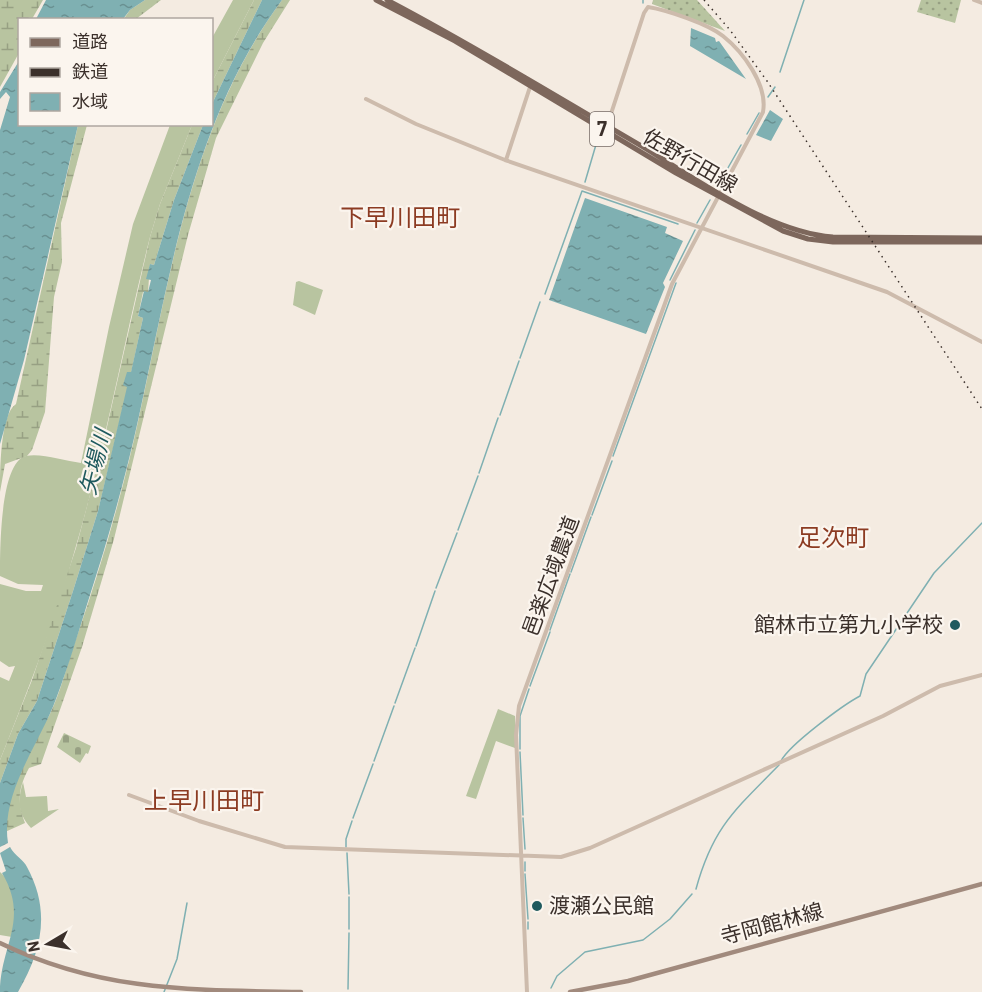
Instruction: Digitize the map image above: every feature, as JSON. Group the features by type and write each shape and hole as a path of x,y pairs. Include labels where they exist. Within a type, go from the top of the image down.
{"main road":[{"name":"佐野行田線","path":"376,0 399,9 607,126 718,194"},
{"name":"佐野行田線","path":"387,0 530,87 783,231 819,241 982,240"},
{"name":"寺岡館林線","path":"570,992 628,981 982,884"},
{"path":"1,943 49,964 106,981 163,990 301,992"}],"street":[{"path":"974,0 982,3"},
{"name":"邑楽広域農道","path":"527,992 516,725 519,706 672,284 764,105 762,88 721,34 672,14 647,8 607,126"},
{"path":"506,160 530,87"},
{"path":"366,99 416,124 506,160 887,292 982,342"},
{"path":"129,795 199,821 285,847 552,857 582,852 883,716 940,686 982,675"}],"green space":[{"path":"0,0 43,0 33,18 18,18 18,55 0,87"},
{"path":"145,0 161,0 137,18 124,18 130,10"},
{"path":"233,0 254,0 213,80 213,36"},
{"path":"254,0 262,0 213,102 213,80"},
{"path":"282,0 290,0 263,43 216,138 188,235 114,539 82,647 41,764 29,768 23,782 20,802 25,823 5,832 6,808 13,782 57,697 111,529 133,445 175,253 206,147 226,96 251,47"},
{"path":"653,0 697,0 725,31 652,4"},
{"path":"921,0 961,0 955,23 917,12"},
{"path":"78,126 87,126 61,223 62,262 54,297 45,412 32,450 27,456 5,464 0,492 4,431 11,410 16,404"},
{"path":"170,126 192,126 160,204 150,237 97,469 60,600 0,760 0,677 9,681 15,666 9,667 0,661 0,584 26,591 41,591 43,585 18,584 0,576 1,528 6,489 17,462 26,456 46,456 81,463 133,224"},
{"path":"192,126 203,126 174,200 154,265 150,264 148,292 143,292 138,316 143,318 131,373 124,385 128,386 98,511 37,701 18,734 0,783 0,760 32,680 76,548 102,449 150,237 160,204"},
{"path":"299,281 323,290 315,315 293,305 296,282"},
{"path":"498,709 515,716 515,748 496,741 476,799 466,796"},
{"path":"64,733 91,746 88,754 86,753 80,763 57,747"},
{"path":"23,782 26,797 47,796 48,811 59,809 31,828 23,818 20,807"},
{"path":"0,872 6,878 13,894 15,911 12,937 0,935"}],"water":[{"path":"46,0 145,0 130,10 124,18 37,18"},
{"path":"262,0 282,0 251,47 226,96 206,147 175,252 134,438 110,528 61,686 15,787 7,824 8,843 0,847 0,783 18,734 37,701 73,591 98,511 127,387 123,385 127,372 131,372 143,318 138,316 144,291 148,292 151,280 146,279 150,264 154,265 174,200 203,126 213,126 213,102"},
{"path":"691,28 715,38 716,42 719,41 746,79 690,46"},
{"path":"18,63 18,126 78,126 24,360 0,444 0,130 10,97 6,92 0,99 0,92"},
{"path":"770,110 783,119 771,141 756,135"},
{"path":"585,198 667,227 665,233 683,241 663,283 665,287 646,334 549,300"},
{"path":"10,847 26,864 34,883 41,915 40,931 33,961 18,992 0,992 4,961 12,933 14,905 2,873 6,871 0,853"}],"waterway":[{"path":"780,72 804,0"},
{"path":"768,97 775,87"},
{"path":"747,134 759,113"},
{"path":"585,182 600,131"},
{"path":"721,180 741,145"},
{"path":"545,294 582,191 678,224"},
{"path":"697,223 710,200"},
{"path":"670,280 695,230"},
{"path":"613,456 676,283"},
{"path":"520,358 540,302"},
{"path":"500,415 519,361"},
{"path":"479,473 498,418"},
{"path":"592,515 612,461"},
{"path":"458,530 478,476"},
{"path":"571,572 591,517"},
{"path":"781,761 794,745 830,716 860,696 866,674 934,573 982,523"},
{"path":"436,588 457,533"},
{"path":"550,630 570,574"},
{"path":"416,646 435,591"},
{"path":"530,686 550,632"},
{"path":"395,703 415,648"},
{"path":"520,749 520,716 529,689"},
{"path":"374,761 394,706"},
{"path":"520,752 523,815"},
{"path":"353,818 373,764"},
{"path":"696,889 718,834 738,808 779,765"},
{"path":"523,818 525,849"},
{"path":"346,847 352,821"},
{"path":"347,853 349,894"},
{"path":"525,862 525,871"},
{"path":"525,874 528,919"},
{"path":"551,988 557,976 585,952 643,940 670,919 692,894"},
{"path":"349,897 349,929"},
{"path":"164,992 177,959 187,903"},
{"path":"528,922 528,929"},
{"path":"348,989 349,933"}],"railway":[{"path":"704,0 730,30 767,81 982,409"}],"place":[{"name":"館林市立第九小学校","path":"955,625"},
{"name":"渡瀬公民館","path":"537,906"}],"district":[{"name":"下早川田町","path":"400,218"},
{"name":"足次町","path":"833,538"},
{"name":"上早川田町","path":"204,801"}],"water label":[{"name":"矢場川","path":"95,462"}]}
